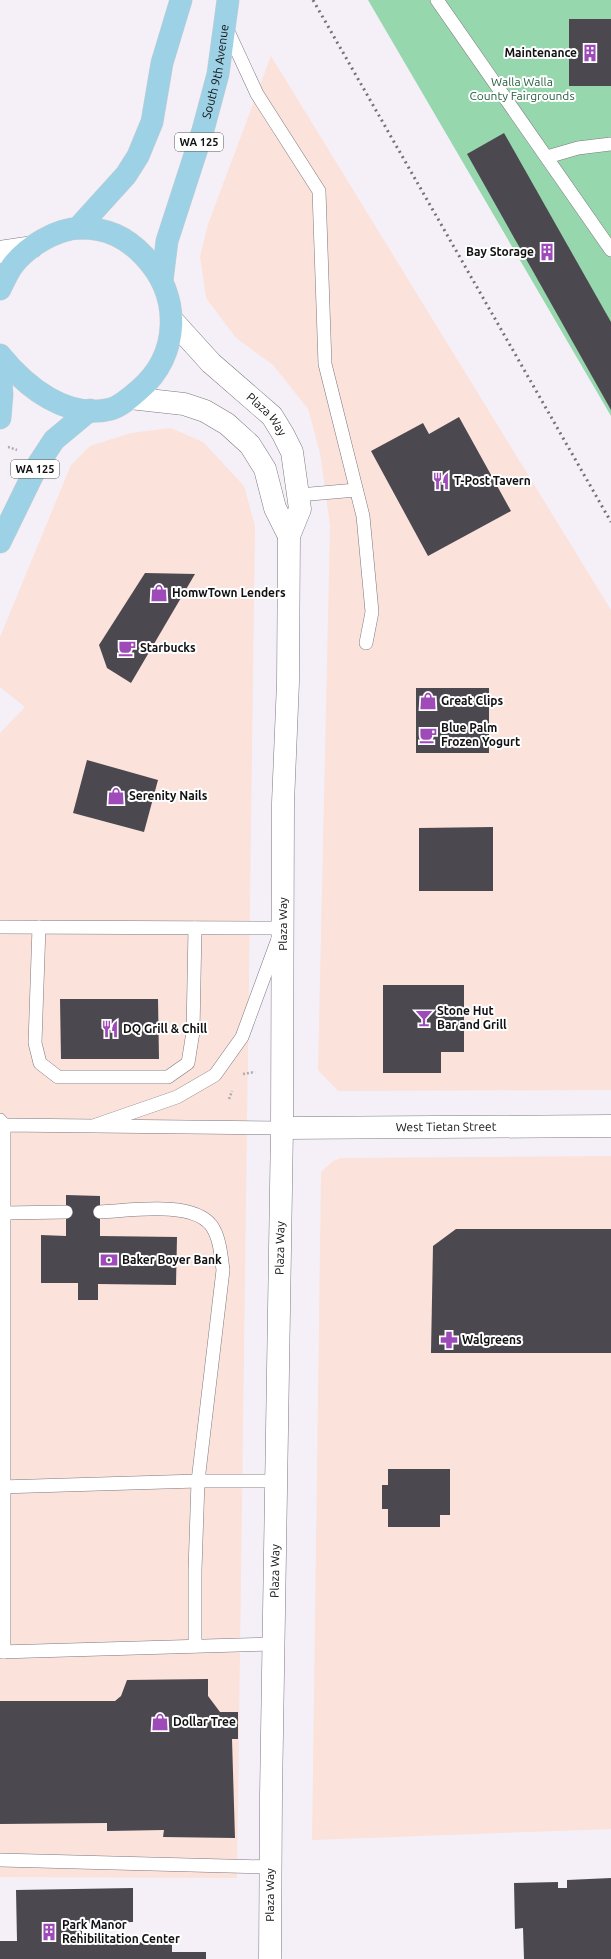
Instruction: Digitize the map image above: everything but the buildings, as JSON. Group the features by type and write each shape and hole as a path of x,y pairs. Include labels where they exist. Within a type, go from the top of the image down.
{"main road":[{"path":"78,228 126,175 138,156 152,122 162,63 180,0"},
{"name":"South 9th Avenue","path":"162,281 167,241 203,130 218,74 228,0"},
{"name":"WA 125","path":"0,289 13,265 32,248 54,234 78,228 96,229 116,234 133,244 149,261 162,281 170,302 172,320 170,339 160,366 148,383 130,398 112,409 90,410 71,408 52,400 30,386 11,369 0,355"},
{"path":"0,252 32,248"},
{"name":"Plaza Way","path":"172,320 211,363 272,416 292,452 300,509 289,536 288,682 283,803 282,1128 270,1867 270,1959"},
{"path":"0,371 2,394 0,418"},
{"name":"Plaza Way","path":"130,398 184,404 205,412 227,424 250,446 265,469 275,508 289,536"},
{"name":"WA 125","path":"0,542 37,466 54,440 90,410"},
{"name":"West Tietan Street","path":"282,1128 611,1126"}],"lane":[{"path":"437,0 547,157 606,235 611,250"},
{"path":"225,25 257,94 319,191 325,364 363,516 372,612 366,642"},
{"path":"547,157 578,148 611,144"},
{"path":"299,495 356,490"},
{"path":"0,926 282,928 242,1037 215,1075 178,1096 96,1125"},
{"path":"39,927 35,1043 40,1063 58,1077 168,1077 188,1063 194,1032 195,928"},
{"path":"274,1644 2,1652 4,1212 1,1124 282,1128"},
{"path":"100,1212 184,1210 198,1214 211,1225 220,1248 222,1270 198,1481 195,1570 195,1646"},
{"path":"4,1212 66,1212"},
{"path":"2,1487 198,1481 276,1481"},
{"path":"0,1860 270,1867"}],"shaded area":[{"path":"271,56 611,610 611,1090 338,1091 318,1070 330,525 320,453 308,409 273,365 236,338 206,298 200,256 208,224"},
{"path":"171,428 203,442 244,486 255,526 237,1878 0,1877 0,733 25,707 0,687 0,637 71,465 90,446 131,433"},
{"path":"611,1156 611,1829 312,1840 321,1172 333,1161 341,1158"}],"green space":[{"name":"Walla Walla County Fairgrounds","path":"368,0 611,0 611,416"}],"railway":[{"path":"313,0 611,522"}],"place":[{"name":"Maintenance","path":"590,53"},
{"name":"Bay Storage","path":"547,252"},
{"name":"T-Post Tavern","path":"441,481"},
{"name":"HomwTown Lenders","path":"159,593"},
{"name":"Starbucks","path":"127,648"},
{"name":"Great Clips","path":"428,701"},
{"name":"Blue Palm Frozen Yogurt","path":"428,735"},
{"name":"Serenity Nails","path":"116,796"},
{"name":"Stone Hut Bar and Grill","path":"424,1018"},
{"name":"DQ Grill & Chill","path":"110,1029"},
{"name":"Baker Boyer Bank","path":"109,1260"},
{"name":"Walgreens","path":"449,1340"},
{"name":"Dollar Tree","path":"160,1722"},
{"name":"Park Manor Rehibilitation Center","path":"49,1932"}]}
